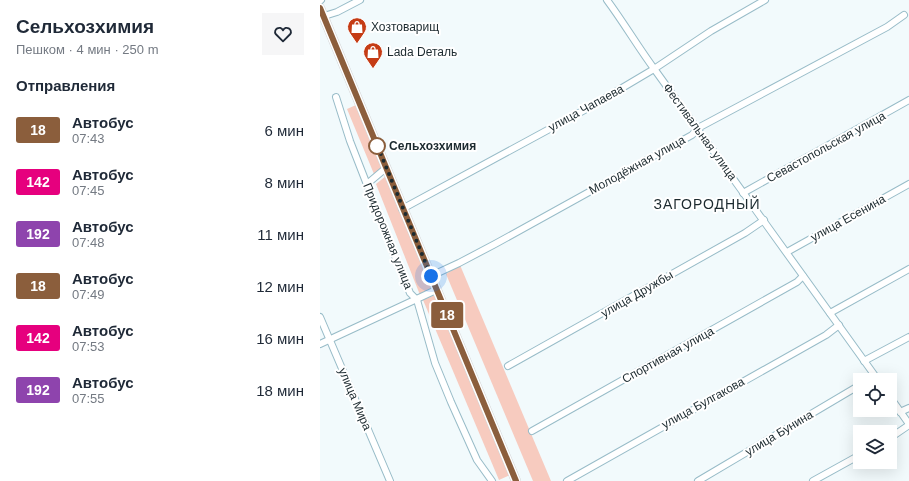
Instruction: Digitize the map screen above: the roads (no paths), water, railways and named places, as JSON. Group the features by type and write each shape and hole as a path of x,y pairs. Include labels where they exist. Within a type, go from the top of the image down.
{"main road":[{"path":"320,8 322,17 357,93 402,209 516,481"}],"street":[{"path":"322,17 337,12 360,0"},
{"name":"Фестивальная улица","path":"607,0 654,69 698,128 872,373"},
{"name":"улица Чапаева","path":"402,209 590,107 654,69 711,31 765,0"},
{"name":"Молодёжная улица","path":"431,276 495,244 692,135 698,128 874,34 904,16"},
{"name":"Придорожная улица","path":"336,97 367,184 410,293 417,300 435,363 477,460 492,481"},
{"name":"Севастопольская улица","path":"743,193 909,100"},
{"path":"367,184 386,168"},
{"name":"улица Есенина","path":"787,252 909,184"},
{"name":"улица Дружбы","path":"508,366 745,233 764,220"},
{"path":"830,313 909,269"},
{"name":"Спортивная улица","path":"532,431 797,282 803,276"},
{"path":"320,344 436,290"},
{"name":"улица Мира","path":"320,317 390,481"},
{"name":"улица Булгакова","path":"567,481 826,335 839,325"},
{"path":"864,361 909,337"},
{"name":"улица Бунина","path":"698,481 853,389"},
{"path":"897,408 909,425 897,433"},
{"path":"900,412 909,408"},
{"path":"813,481 853,459"}],"place":[{"name":"Хозтоварищ","path":"357,44"},
{"name":"Lada Dеталь","path":"373,69"},
{"name":"Сельхозхимия","path":"377,146"}],"district":[{"name":"ЗАГОРОДНЫЙ","path":"707,204"}]}
